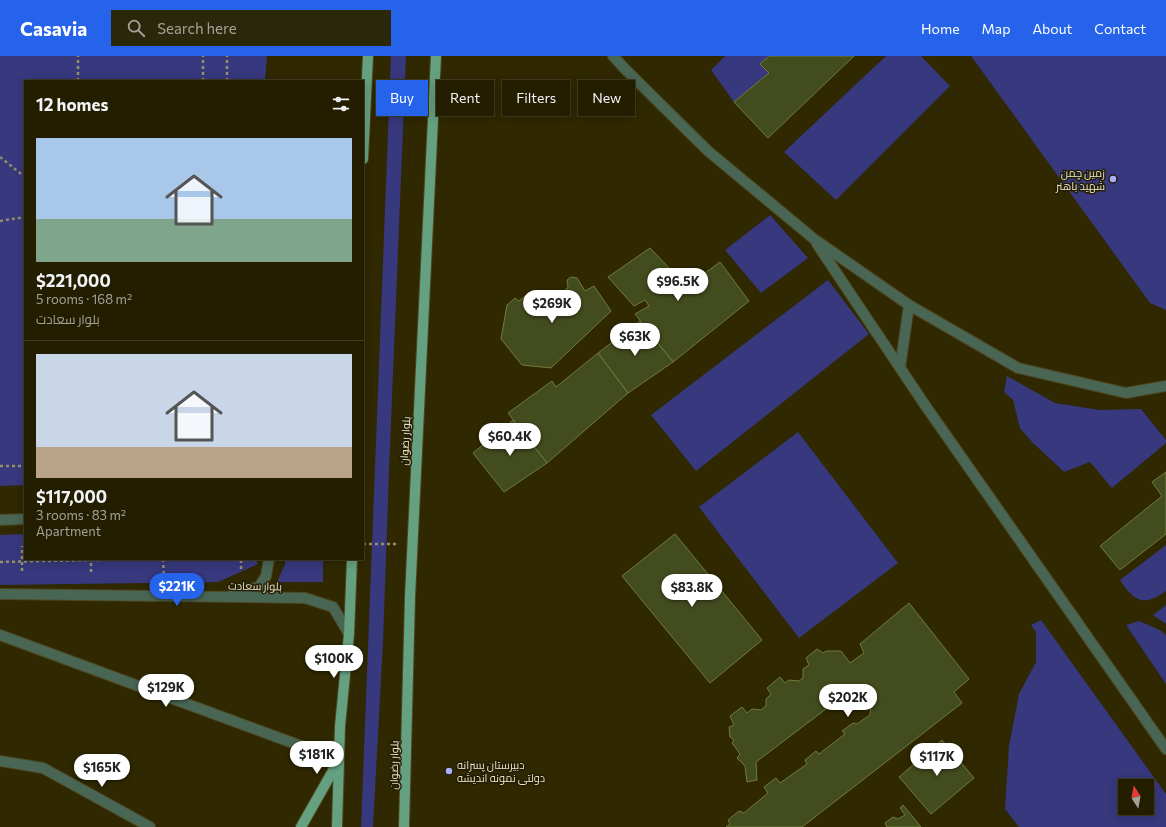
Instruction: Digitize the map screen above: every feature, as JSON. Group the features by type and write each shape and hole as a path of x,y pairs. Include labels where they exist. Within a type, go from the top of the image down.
{"main road":[{"path":"364,139 368,56"},
{"name":"بلوار رضوان","path":"404,827 412,545 436,56"},
{"path":"337,827 340,726 349,634 352,560"},
{"path":"301,827 339,760 340,726"}],"street":[{"path":"613,56 708,151 814,239 909,305 1018,368 1126,393 1166,386"},
{"path":"814,239 900,368 1166,749"},
{"path":"900,368 909,305"},
{"path":"0,520 24,519"},
{"path":"224,597 259,587 266,576 269,560"},
{"name":"بلوار سعادت","path":"0,594 305,598 332,607 349,634"},
{"path":"0,635 339,760"},
{"path":"0,761 43,768 150,827"}],"path":[{"path":"78,56 78,80"},
{"path":"203,56 203,80"},
{"path":"227,56 227,80"},
{"path":"0,157 24,176"},
{"path":"0,221 24,217"},
{"path":"0,466 24,466"},
{"path":"364,544 412,545"},
{"path":"22,546 22,571"},
{"path":"0,562 91,560 91,572"},
{"path":"164,560 164,596"},
{"path":"241,560 241,569"}],"shaded area":[{"path":"0,56 267,56 265,80 24,80 24,485 0,486"},
{"path":"391,56 406,56 405,80 390,80"},
{"path":"725,56 769,56 761,64 769,73 734,102 711,70"},
{"path":"886,56 921,56 950,86 836,200 784,152"},
{"name":"زمین چمن شهید باهنر","path":"971,56 1166,56 1166,310 1150,303"},
{"path":"389,116 404,116 383,642 373,827 361,827"},
{"path":"770,215 808,258 761,293 725,250"},
{"path":"828,280 869,334 696,471 651,415"},
{"path":"1007,376 1055,403 1100,410 1141,409 1166,440 1166,443 1112,488 1090,462 1064,472 1032,442 1020,428 1013,400 1004,392"},
{"path":"798,432 898,563 799,638 699,507"},
{"path":"24,534 24,560 256,560 258,564 218,582 0,585 0,535"},
{"path":"1166,545 1166,591 1151,599 1140,600 1130,593 1120,580"},
{"path":"285,560 323,560 323,582 277,582 285,564"},
{"path":"1166,605 1166,624 1153,615"},
{"path":"1041,620 1166,794 1166,827 1019,827 1005,809 1009,746 1019,694 1036,662 1036,632 1031,625"},
{"path":"1139,621 1160,630 1166,635 1166,684 1126,625"}],"building":[{"path":"769,56 854,56 768,138 734,102 769,73 760,64"},
{"path":"650,248 674,273 660,289 662,293 675,284 682,290 720,262 749,301 673,362 635,314 649,306 645,300 634,306 608,277"},
{"path":"571,277 577,278 585,291 594,286 611,311 551,368 522,365 501,339 507,305 515,298 519,301 526,295 548,301 568,288 567,280"},
{"path":"640,321 673,362 628,393 598,353"},
{"path":"598,353 628,393 547,463 508,413 552,381 556,387"},
{"path":"513,420 547,463 504,492 473,453"},
{"path":"1166,472 1166,534 1120,570 1100,546 1162,496 1152,482"},
{"path":"675,534 762,640 710,683 622,576"},
{"path":"909,603 969,679 954,692 962,703 802,827 726,827 730,824 728,820 739,811 744,813 768,793 764,787 776,778 780,783 807,764 805,760 816,751 819,754 845,734 842,731 853,723 857,724 870,715 871,704 860,690 851,690 756,762 757,780 747,782 745,766 737,758 740,754 732,743 734,740 730,737 729,727 734,725 730,716 742,707 747,713 752,709 761,710 766,706 766,699 771,694 767,688 780,677 785,683 789,680 799,681 803,678 803,669 809,665 806,658 817,649 823,653 826,651 841,651 850,663 864,653 860,644"},
{"path":"942,740 974,778 931,814 899,777"},
{"path":"903,805 921,827 887,827 885,823 893,817 898,819 905,815 900,808"}],"place":[{"name":"زمین چمن شهید باهنر","path":"1113,179"},
{"name":"دبیرستان پسرانه دولتی نمونه اندیشه","path":"449,771"}]}
